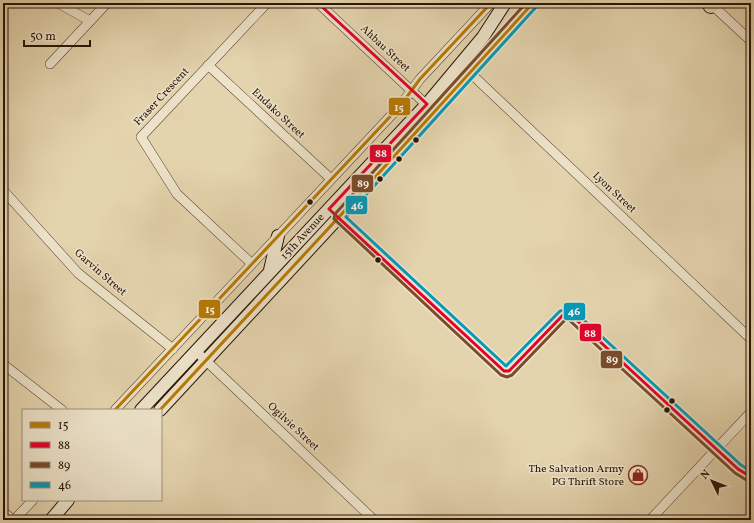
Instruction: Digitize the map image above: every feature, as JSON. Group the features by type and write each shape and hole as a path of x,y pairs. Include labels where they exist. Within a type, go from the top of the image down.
{"main road":[{"name":"15th Avenue","path":"161,409 339,218 431,108 461,64 484,37 505,3"},
{"name":"15th Avenue","path":"142,409 329,209 431,108 470,74 533,3"},
{"path":"270,272 278,236"},
{"path":"51,520 67,501"}],"street":[{"path":"58,3 90,21"},
{"path":"50,64 107,3"},
{"name":"Fraser Crescent","path":"252,264 177,194 142,137 267,3"},
{"name":"Ahbau Street","path":"318,3 431,108"},
{"name":"15th Avenue","path":"116,409 400,106 420,78 491,3"},
{"path":"711,4 751,41"},
{"name":"Lyon Street","path":"461,64 751,339"},
{"name":"Endako Street","path":"208,65 331,179"},
{"name":"Garvin Street","path":"3,190 78,273 173,349"},
{"path":"329,209 504,371 510,371 563,314 570,314 738,470 751,477"},
{"name":"Ogilvie Street","path":"196,352 374,520"},
{"path":"3,364 61,409"},
{"path":"656,518 751,412"},
{"path":"3,512 13,520 32,501"}],"transit line":[{"name":"88","path":"318,3 427,104 329,209 504,371 509,371 563,315 570,314 738,469 751,477"},
{"name":"15","path":"116,409 400,106 420,79 491,3"},
{"name":"89","path":"526,3 335,214 334,219 501,375 507,377 512,375 565,320 568,319 735,473 748,481"},
{"name":"15","path":"161,409 339,217 533,3"},
{"name":"46","path":"537,6 346,217 506,366 560,311 569,309 573,310 741,465 751,471"}],"place":[{"name":"The Salvation Army PG Thrift Store","path":"638,475"}]}
